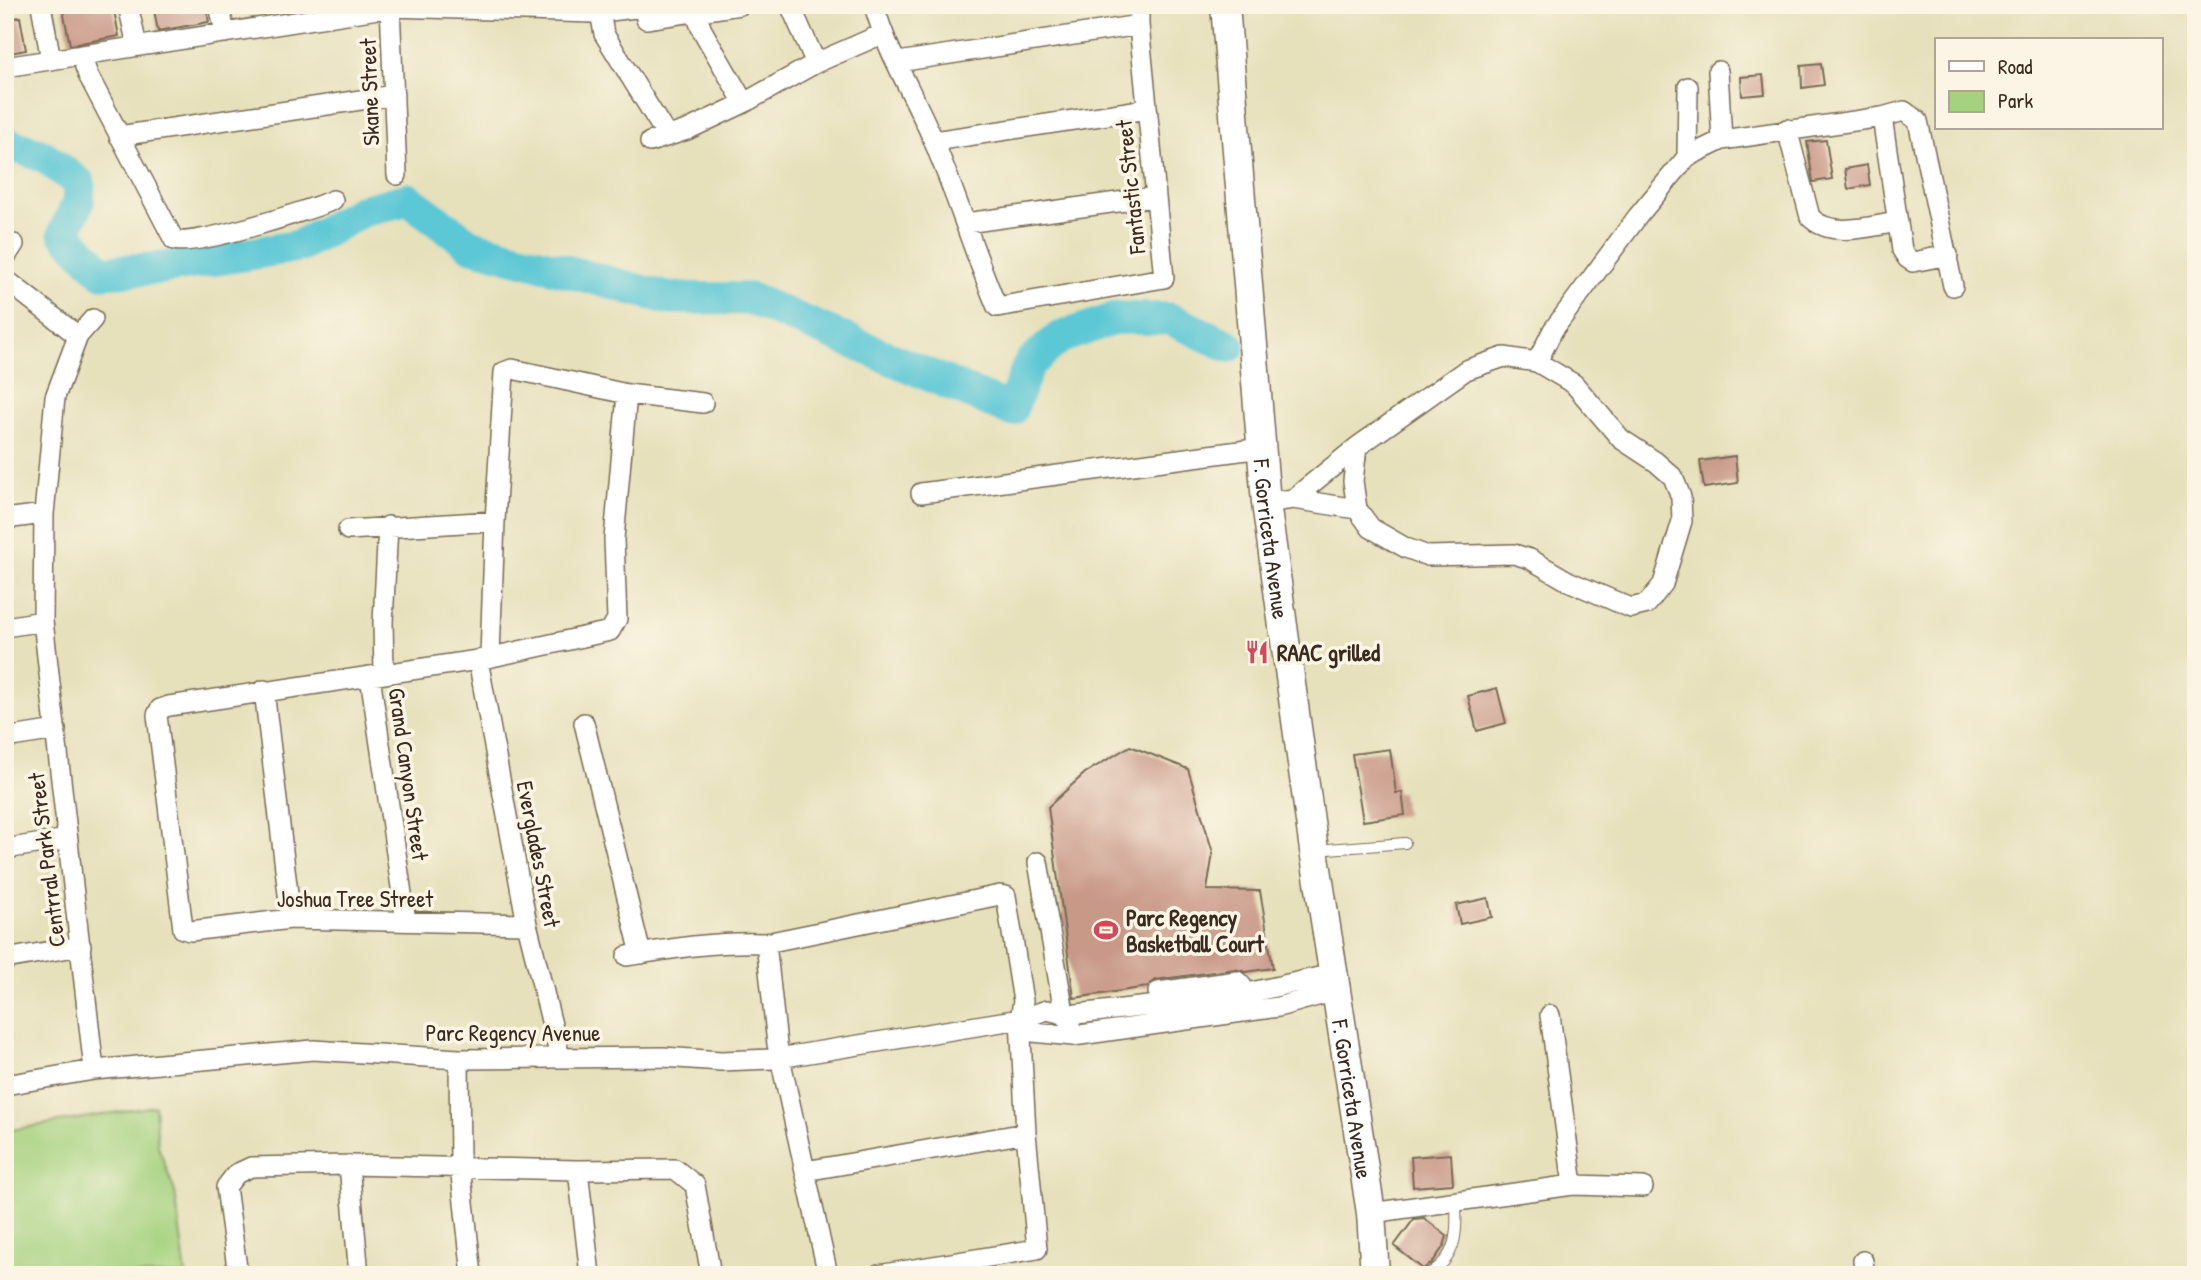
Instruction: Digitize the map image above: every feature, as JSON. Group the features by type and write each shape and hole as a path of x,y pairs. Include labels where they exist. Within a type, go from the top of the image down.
{"main road":[{"name":"F. Gorriceta Avenue","path":"1225,5 1262,448 1280,501 1314,850 1371,1213 1374,1275"}],"street":[{"path":"41,5 51,60"},
{"path":"128,5 137,46"},
{"path":"219,5 225,33"},
{"path":"598,14 662,5"},
{"path":"5,66 225,33 306,13 390,6 567,9 641,20 740,5"},
{"path":"790,5 816,63"},
{"path":"874,5 882,34 898,62 934,141 966,223 1154,197"},
{"name":"Fantastic Street","path":"966,223 997,307 1164,278 1154,197 1139,5"},
{"name":"Skane Street","path":"390,6 397,175"},
{"path":"695,12 702,30 744,103"},
{"path":"598,14 604,34 658,139 687,130 744,103 816,63 882,34"},
{"path":"898,62 1139,25"},
{"path":"81,55 88,75 174,240 180,243 256,226 309,211 333,200"},
{"path":"1718,71 1722,140"},
{"path":"1687,156 1688,87"},
{"path":"119,136 394,95"},
{"path":"934,141 1147,109"},
{"path":"1537,362 1553,330 1638,216 1687,156 1722,140 1882,117 1904,111 1918,121 1953,286"},
{"path":"1882,117 1902,250 1907,258 1913,261 1948,255"},
{"path":"1787,129 1810,217 1815,222 1824,228 1841,229 1898,222"},
{"path":"5,279 78,336"},
{"name":"Centrral Park Street","path":"93,319 78,336 55,397 44,514 43,621 94,1070"},
{"path":"1280,501 1466,370 1504,357 1537,362 1574,384 1621,439 1673,477 1681,497 1682,521 1663,584 1647,604 1631,608 1568,580 1530,559 1514,554 1428,556 1406,548 1371,528 1357,509 1353,481 1357,447"},
{"name":"Everglades Street","path":"560,1057 527,924 484,658 503,374 512,369 628,394"},
{"path":"291,919 264,690 484,658 610,631 614,628 618,614 614,539 628,394 703,403"},
{"path":"921,493 1262,448"},
{"path":"1280,501 1357,509"},
{"path":"5,519 44,514"},
{"path":"348,530 495,521"},
{"name":"Grand Canyon Street","path":"388,526 377,675 406,921"},
{"path":"5,627 43,621"},
{"name":"Joshua Tree Street","path":"264,690 169,706 157,712 184,929 190,931 291,919 527,924"},
{"path":"584,723 634,955 696,944 765,943 1000,895 1006,897 1023,1000 1020,1019 1026,1133 1037,1249 878,1275"},
{"path":"5,738 55,730"},
{"path":"5,849 68,839"},
{"path":"1038,862 1065,1010 1073,1036"},
{"path":"765,943 780,1057 828,1275"},
{"path":"5,958 81,946"},
{"name":"Parc Regency Avenue","path":"5,1085 94,1070 313,1050 458,1059 772,1059 1020,1019 1047,1010 1065,1010 1219,982 1237,981 1242,986 1245,1002"},
{"path":"1020,1019 1033,1032 1073,1036 1334,982"},
{"path":"1550,1015 1573,1185"},
{"path":"458,1059 460,1166 472,1275"},
{"path":"805,1171 1026,1133"},
{"path":"349,1165 359,1275"},
{"path":"238,1275 226,1187 236,1174 251,1167 349,1165 679,1170 695,1185 711,1275"},
{"path":"578,1170 590,1275"},
{"path":"1371,1213 1573,1185 1643,1186"}],"lane":[{"path":"1314,850 1405,843"},
{"path":"1427,1275 1441,1267 1457,1240 1457,1201"}],"green space":[{"path":"155,1106 158,1146 175,1192 186,1275 5,1275 5,1131"}],"building":[{"path":"62,5 113,5 119,36 70,45"},
{"path":"153,5 206,5 209,22 158,31"},
{"path":"20,17 26,50 5,54 5,20"},
{"path":"1821,64 1824,85 1802,88 1801,66"},
{"path":"1763,75 1765,94 1742,96 1741,77"},
{"path":"1826,140 1832,179 1813,182 1807,142"},
{"path":"1867,165 1870,185 1848,189 1845,169"},
{"path":"1735,456 1738,483 1704,488 1700,461"},
{"path":"1497,688 1506,723 1477,731 1468,696"},
{"path":"1130,746 1188,769 1213,853 1207,890 1260,891 1273,968 1246,972 1235,969 1156,980 1147,987 1074,998 1048,807 1085,773"},
{"path":"1390,749 1396,793 1402,792 1405,815 1363,821 1352,754"},
{"path":"1488,898 1492,917 1460,924 1456,905"},
{"path":"1451,1154 1453,1184 1413,1187 1411,1157"},
{"path":"1424,1218 1447,1236 1444,1246 1432,1263 1423,1269 1394,1246 1414,1219"}],"waterway":[{"path":"5,145 9,144 45,157 79,183 78,203 64,233 102,272 162,268 299,246 362,211 408,199 472,246 667,298 751,299 1011,410 1029,364 1059,338 1117,318 1170,319 1229,346"}],"place":[{"name":"RAAC grilled","path":"1257,652"},
{"name":"Parc Regency Basketball Court","path":"1106,930"}]}
